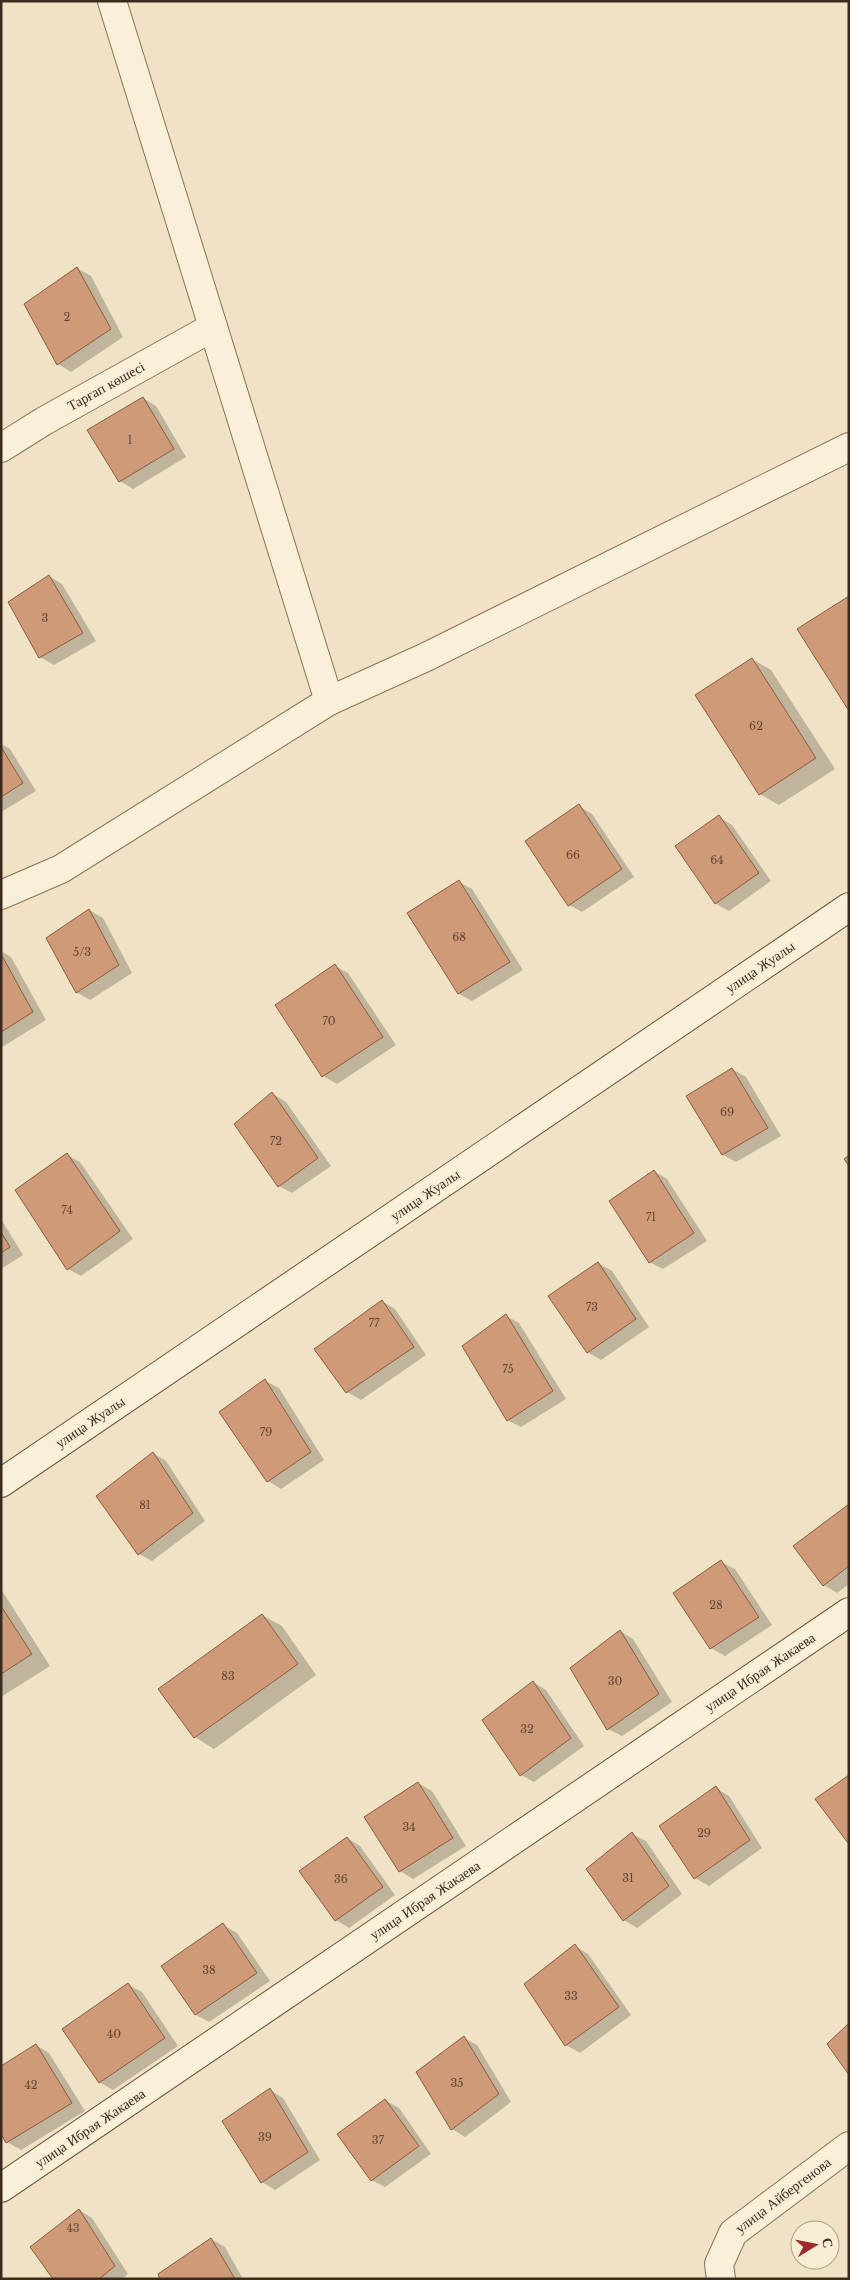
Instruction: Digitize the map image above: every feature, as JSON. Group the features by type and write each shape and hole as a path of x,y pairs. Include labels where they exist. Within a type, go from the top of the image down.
{"street":[{"path":"112,1 330,700"},
{"name":"Тарғап көшесі","path":"1,448 44,421 213,327"},
{"path":"1,895 61,869 330,700 435,653 849,447"},
{"name":"улица Жуалы","path":"1,1482 849,907"},
{"name":"улица Ибрая Жакаева","path":"1,2188 849,1612"},
{"name":"улица Айбергенова","path":"720,2279 719,2264 733,2233 849,2146"}],"building":[{"path":"77,267 111,329 57,365 24,304"},
{"path":"143,397 174,449 119,482 87,430"},
{"path":"49,575 83,633 39,658 8,602"},
{"path":"849,596 849,711 797,629"},
{"path":"752,658 816,758 759,795 695,695"},
{"path":"1,747 23,783 1,797"},
{"path":"579,804 622,869 568,906 525,841"},
{"path":"719,815 759,873 715,904 675,846"},
{"path":"459,880 510,962 458,994 407,913"},
{"path":"89,909 119,965 76,993 46,938"},
{"path":"1,954 33,1012 1,1032"},
{"path":"335,964 383,1037 322,1077 275,1005"},
{"path":"732,1068 768,1128 722,1155 686,1096"},
{"path":"272,1092 318,1158 278,1187 234,1124"},
{"path":"67,1153 120,1231 67,1270 15,1190"},
{"path":"849,1155 849,1166 844,1159"},
{"path":"654,1170 694,1233 649,1263 609,1201"},
{"path":"1,1232 10,1247 1,1253"},
{"path":"598,1262 636,1319 587,1353 548,1296"},
{"path":"382,1300 414,1347 346,1393 314,1349"},
{"path":"506,1314 553,1391 507,1421 462,1346"},
{"path":"265,1379 311,1452 267,1482 219,1412"},
{"path":"153,1452 193,1513 138,1555 96,1496"},
{"path":"849,1504 849,1566 823,1586 793,1546"},
{"path":"721,1560 759,1617 710,1649 673,1593"},
{"path":"1,1606 32,1654 1,1674"},
{"path":"262,1614 298,1664 194,1738 158,1689"},
{"path":"620,1630 659,1694 607,1730 570,1668"},
{"path":"533,1681 571,1738 520,1776 482,1720"},
{"path":"849,1775 849,1843 848,1843 815,1799"},
{"path":"418,1782 453,1838 399,1872 364,1817"},
{"path":"716,1786 750,1840 694,1879 659,1826"},
{"path":"632,1832 669,1886 623,1921 586,1869"},
{"path":"347,1837 383,1887 335,1921 299,1871"},
{"path":"223,1923 257,1973 195,2015 161,1966"},
{"path":"575,1944 619,2007 565,2046 524,1984"},
{"path":"128,1983 165,2038 99,2083 62,2029"},
{"path":"849,2023 849,2075 827,2044"},
{"path":"464,2036 499,2094 451,2130 416,2072"},
{"path":"36,2044 72,2103 6,2143 1,2134 1,2066"},
{"path":"270,2088 308,2152 261,2183 222,2121"},
{"path":"385,2099 419,2146 371,2181 337,2134"},
{"path":"79,2209 115,2266 99,2279 53,2279 30,2247"},
{"path":"211,2238 235,2279 160,2279 158,2274"}]}
